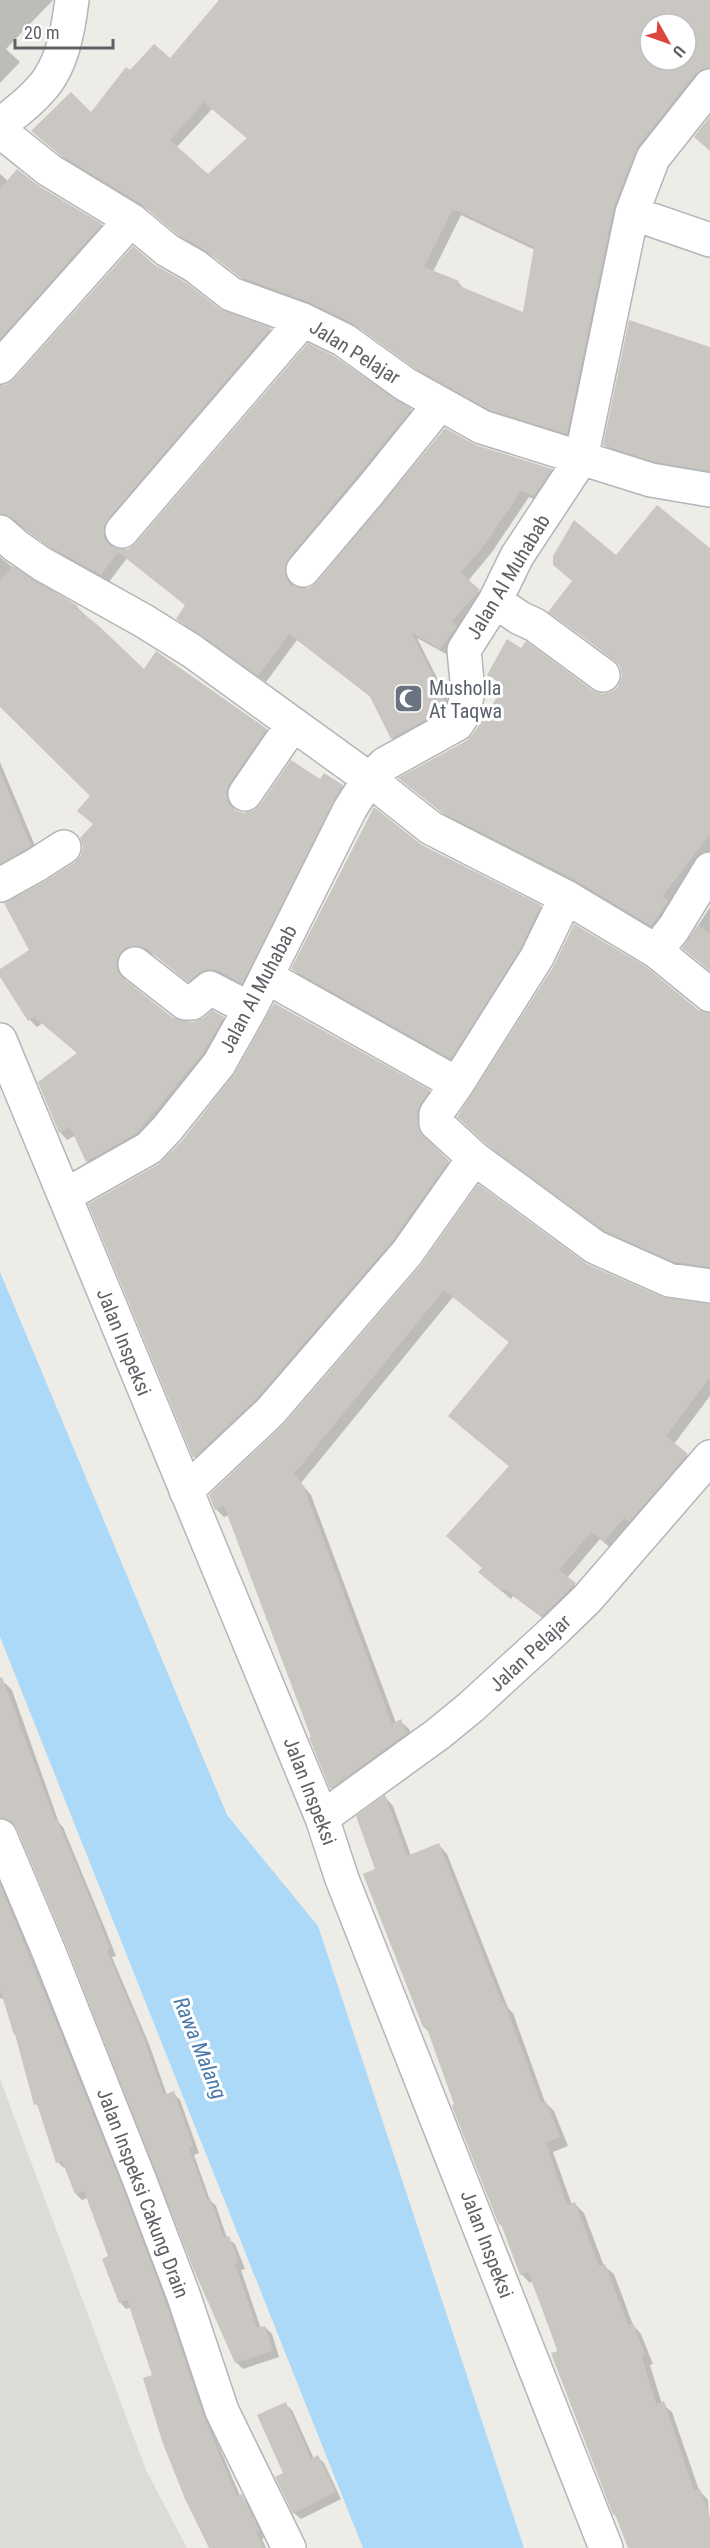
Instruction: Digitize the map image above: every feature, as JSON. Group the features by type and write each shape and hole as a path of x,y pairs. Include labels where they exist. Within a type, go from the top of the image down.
{"street":[{"path":"0,125 40,91 52,74 67,35 72,0"},
{"name":"Jalan Al Muhabab","path":"66,1195 130,1159 155,1141 219,1064 267,977 350,809 369,779 396,756 457,724 462,716 468,692 464,651 495,601 517,556 581,459 632,213 653,158 710,86"},
{"name":"Jalan Pelajar","path":"0,131 49,170 131,220 167,250 195,266 231,294 303,320 344,340 405,384 482,427 651,480 710,490"},
{"path":"632,213 710,240"},
{"path":"0,367 131,220"},
{"path":"122,531 303,320"},
{"path":"303,570 440,404"},
{"path":"0,532 42,564 144,621 192,651 369,779 431,828 566,897 656,951 710,995"},
{"path":"495,601 519,618 536,625 603,675"},
{"path":"246,794 293,724"},
{"path":"0,885 36,866 64,847"},
{"path":"656,951 674,928 710,868"},
{"path":"566,897 537,957 436,1114 436,1124 474,1158 595,1248 669,1280 710,1286"},
{"path":"135,964 185,1003 192,1003 210,988 250,1009"},
{"path":"267,977 457,1084"},
{"name":"Jalan Inspeksi","path":"0,1040 66,1195 126,1350 322,1818 342,1879 606,2548"},
{"path":"186,1491 270,1412 406,1253 474,1158"},
{"name":"Jalan Pelajar","path":"322,1818 446,1728 555,1630 602,1582 710,1457"},
{"name":"Jalan Inspeksi Cakung Drain","path":"0,1836 140,2181 184,2297 222,2411 289,2548"}],"shaded area":[{"path":"0,2079 146,2470 187,2548 0,2548"}],"water":[{"name":"Rawa Malang","path":"0,1272 227,1815 318,1926 524,2548 363,2548 0,1637"}],"building":[{"path":"219,0 710,0 710,68 695,74 638,146 614,206 567,434 489,410 415,368 352,323 309,302 240,277 206,251 178,235 141,204 60,155 31,131 71,92 91,112 126,67 130,70 154,44 170,58","holes":["204,102 247,138 208,174 170,140","453,209 534,247 523,312 457,285 459,281 424,267"]},
{"path":"710,116 710,151 694,137"},
{"path":"17,169 39,186 102,224 0,339 0,189"},
{"path":"133,246 155,265 185,282 220,309 271,328 108,519 104,527 104,537 110,546 128,549 136,543 308,343 334,356 412,409 289,558 285,566 285,576 291,585 309,588 317,582 445,428 476,445 552,469 534,496 521,491 485,544 461,573 480,590 452,621 457,626 440,649 412,633 446,702 444,710 391,739 369,695 289,634 258,676 176,619 185,605 118,552 101,575 52,548 12,518 0,514 0,385 6,385 14,379"},
{"path":"629,320 710,347 710,471 655,462 603,445"},
{"path":"657,505 710,548 710,834 663,896 668,901 651,926 575,880 441,812 398,778 466,741 473,734 505,685 487,675 507,639 521,648 526,641 592,690 602,694 618,687 622,676 615,660 548,612 572,581 553,565 553,556 574,520 616,555"},
{"path":"13,566 78,606 76,608 99,626 144,669 156,651 267,729 229,784 226,792 228,802 235,810 243,813 253,811 260,805 291,760 320,779 324,773 343,785 242,984 219,971 209,969 199,973 188,982 147,949 138,946 127,947 120,953 116,962 118,972 173,1018 193,1022 203,1018 212,1010 224,1017 203,1053 137,1133 86,1162 70,1127 59,1133 38,1082 77,1053 34,1017 28,1021 0,977 0,969 29,950 4,903 75,862 81,855 83,847 80,838 93,824 77,811 90,796 0,707 0,581"},
{"path":"0,771 31,846 0,864"},
{"path":"374,807 422,845 541,905 521,948 451,1059 291,969"},
{"path":"574,924 645,966 698,1010 710,1013 710,1267 674,1262 604,1231 486,1144 457,1117 553,967"},
{"path":"698,925 710,934 710,971 682,948"},
{"path":"274,1003 430,1090 417,1113 419,1130 449,1161 392,1241 256,1399 193,1458 88,1204 159,1164 181,1142 235,1073"},
{"path":"478,1184 587,1264 662,1297 710,1304 710,1377 666,1436 688,1454 629,1522 624,1518 604,1542 591,1532 559,1570 576,1583 542,1616 504,1589 502,1592 478,1572 482,1568 446,1536 509,1466 448,1416 509,1342 444,1290 294,1474 303,1485 392,1724 401,1719 407,1733 330,1789 224,1506 215,1510 209,1495 284,1424 421,1265"},
{"path":"2,1677 55,1820 57,1819 100,1923 110,1949 107,1951 143,2036 164,2095 174,2091 193,2146 189,2148 207,2199 210,2198 224,2238 229,2236 239,2262 235,2264 257,2328 265,2326 273,2351 235,2363 193,2268 66,1945 17,1829 11,1821 0,1818 0,1678"},
{"path":"385,1795 407,1856 439,1843 502,2003 504,2002 541,2102 546,2101 560,2137 546,2143 567,2205 575,2202 599,2266 605,2264 628,2325 633,2323 645,2355 642,2357 656,2404 664,2401 694,2491 700,2489 710,2517 710,2548 628,2548 615,2514 613,2515 551,2353 558,2351 528,2272 520,2275 501,2224 499,2225 453,2109 454,2104 426,2026 423,2027 363,1874 375,1869 356,1816"},
{"path":"0,1884 123,2188 166,2303 204,2417 237,2496 242,2494 260,2531 256,2532 264,2548 209,2548 185,2499 162,2441 143,2378 152,2375 127,2300 119,2303 102,2259 108,2256 84,2191 75,2194 62,2161 56,2163 37,2104 34,2105 0,1989"},
{"path":"286,2402 311,2459 318,2455 336,2492 293,2514 275,2477 283,2473 257,2415"}],"place":[{"name":"Musholla At Taqwa","path":"408,699"}]}
